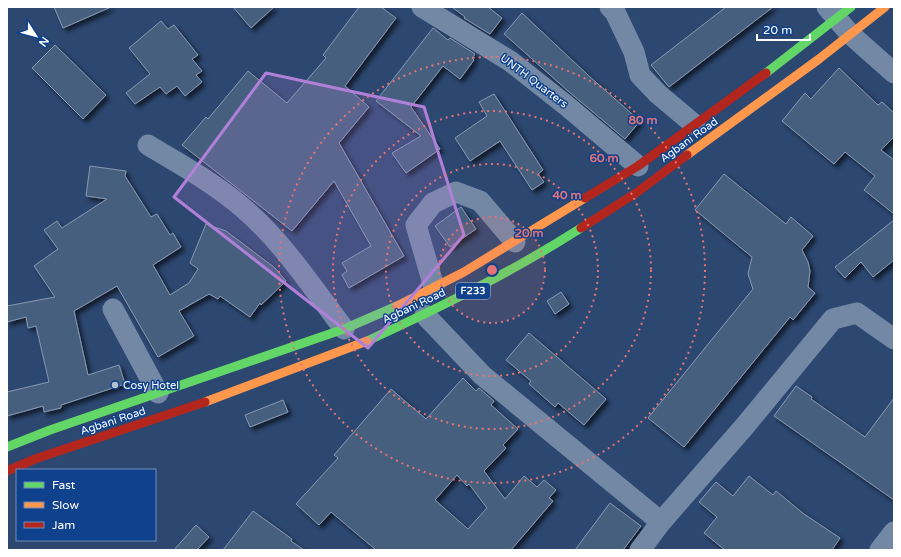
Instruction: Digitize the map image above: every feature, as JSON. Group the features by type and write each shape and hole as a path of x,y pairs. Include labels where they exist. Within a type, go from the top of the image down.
{"main road":[{"name":"Agbani Road","path":"7,471 35,459 169,415 354,347 425,315 539,255 636,193 820,59 885,7"},
{"name":"Agbani Road","path":"8,443 344,330 434,287 515,242 638,166 695,125 838,11"}],"street":[{"name":"UNTH Quarters","path":"422,7 510,61 567,106 638,166"},
{"path":"610,7 615,12 634,52 640,75 658,94 695,125"},
{"path":"838,11 850,34 894,73"},
{"path":"148,145 194,172 242,208 299,266 310,284 344,330"},
{"path":"434,287 416,225 432,203 456,192 480,201 515,242"},
{"path":"112,309 158,393"},
{"path":"640,550 661,522 744,427 833,319 857,313 894,339"},
{"path":"425,315 482,375 661,522"},
{"path":"880,550 894,532"}],"highlighted area":[{"path":"266,73 424,107 464,235 368,348 174,197"}],"building":[{"path":"54,7 111,7 63,28"},
{"path":"233,7 274,7 251,28"},
{"path":"359,7 381,7 396,18 345,86 369,107 339,143 404,256 349,288 342,275 347,271 342,263 371,246 334,181 292,231 182,145 206,117 208,119 248,71 287,103 326,58 323,55"},
{"path":"452,7 488,7 502,18 490,34 464,18 465,17"},
{"path":"726,7 773,7 669,87 651,65"},
{"path":"522,13 589,76 640,121 625,139 504,34"},
{"path":"161,21 168,29 174,25 198,55 192,59 202,71 196,75 202,82 185,96 177,86 166,94 160,87 135,104 126,93 150,74 129,48"},
{"path":"433,28 448,40 450,38 475,54 472,58 474,60 460,79 443,66 411,107 440,149 406,173 392,153 421,136 376,101"},
{"path":"55,45 106,95 83,119 32,68"},
{"path":"839,68 878,105 882,102 894,113 894,137 881,150 894,160 894,214 864,190 875,176 845,152 834,164 782,121 805,93 811,99"},
{"path":"494,94 543,170 538,174 544,182 532,190 500,141 470,161 455,138 487,116 479,102"},
{"path":"90,166 126,171 125,176 151,217 157,214 170,235 173,233 181,247 153,265 170,295 189,283 198,269 190,263 206,224 226,231 275,268 286,281 261,305 260,303 250,317 220,296 218,299 209,294 179,311 194,336 158,357 117,286 74,311 88,375 119,365 125,384 61,405 61,408 44,412 43,406 7,416 7,392 49,382 36,326 28,328 26,317 7,322 7,306 55,297 34,266 58,249 44,230 57,221 62,228 107,199 86,196"},
{"path":"724,174 786,224 791,217 813,236 802,250 808,262 810,271 808,287 815,293 793,320 790,317 684,447 648,418 753,289 748,274 752,257 695,210"},
{"path":"461,207 476,229 450,247 435,226"},
{"path":"894,220 894,260 873,277 861,262 845,278 835,267"},
{"path":"561,292 569,304 555,314 547,301"},
{"path":"529,333 606,399 584,425 558,403 555,407 529,384 531,381 506,360"},
{"path":"463,378 476,391 479,388 494,401 491,405 518,429 503,445 506,448 484,471 505,499 524,476 537,487 544,480 556,490 549,498 553,501 511,550 376,550 331,512 319,525 296,504 338,458 334,455 391,389 426,419","holes":["457,475 467,486 469,484 487,508 468,529 435,500"]},
{"path":"796,386 812,397 811,399 865,437 894,398 894,500 774,416"},
{"path":"283,400 288,412 250,427 245,415"},
{"path":"749,476 773,495 776,491 804,514 840,538 832,550 725,550 704,533 717,517 699,502 716,482 733,496"},
{"path":"610,503 641,526 623,550 575,550"},
{"path":"253,511 292,539 291,541 304,550 223,550"},
{"path":"196,525 209,537 197,550 174,550"}],"traffic: fast":[{"path":"766,73 851,7"},
{"path":"367,341 476,288 581,228"},
{"path":"7,447 50,430 344,329 397,306"}],"traffic: slow":[{"path":"687,155 819,59 885,7"},
{"path":"397,306 464,272 585,198"},
{"path":"205,402 367,341"}],"traffic: jam":[{"path":"585,198 638,166 766,73"},
{"path":"581,228 636,193 687,155"},
{"path":"7,471 35,459 205,402"}],"place":[{"name":"Cosy Hotel","path":"115,385"}]}
